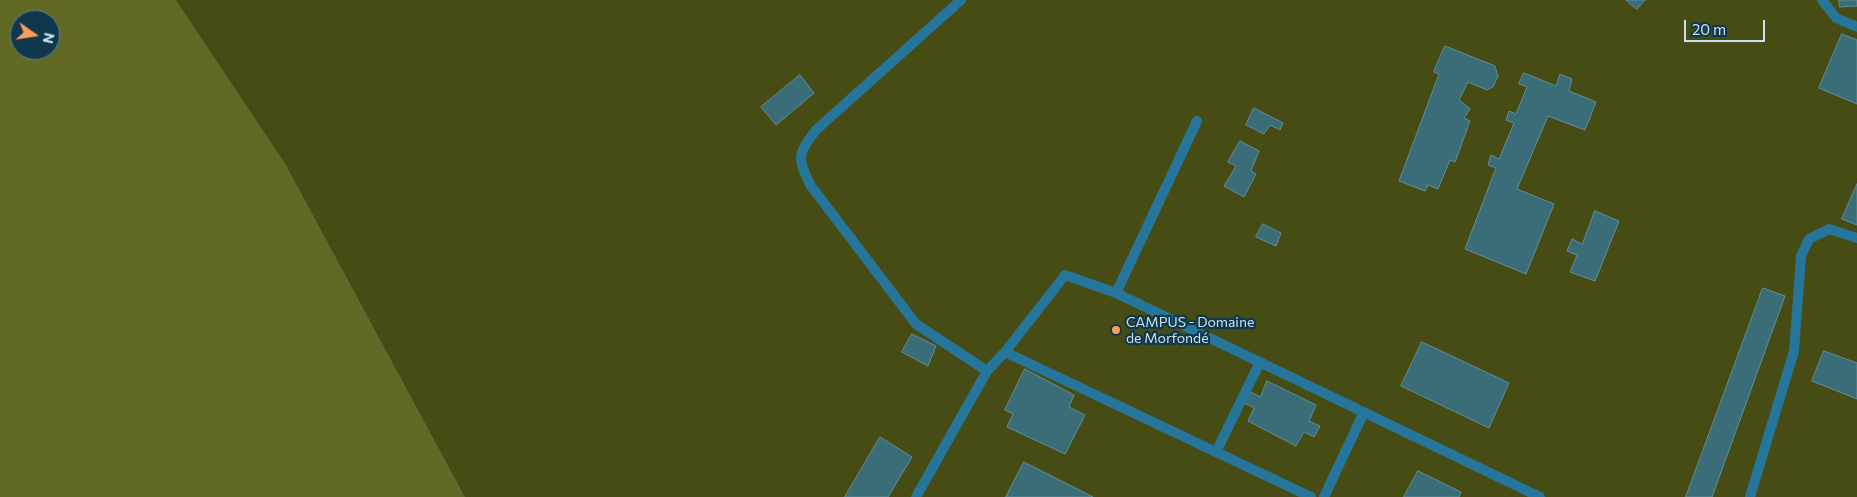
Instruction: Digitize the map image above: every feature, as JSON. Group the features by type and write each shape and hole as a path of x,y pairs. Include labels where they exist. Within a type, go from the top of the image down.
{"lane":[{"path":"961,0 816,130 802,148 801,165 811,186 916,324 987,371"},
{"path":"1822,0 1836,18 1857,27"},
{"path":"1116,293 1197,121"},
{"path":"1750,497 1794,351 1801,256 1809,239 1829,229 1857,238"},
{"path":"916,497 987,371 1005,352 1065,275 1116,293 1540,497"},
{"path":"1005,352 1311,497"},
{"path":"1216,452 1260,362"},
{"path":"1324,497 1364,412"}],"green space":[{"path":"0,0 176,0 285,163 465,497 0,497"},
{"name":"CAMPUS - Domaine de Morfondé","path":"176,0 1857,0 1857,497 465,497 285,163"}],"building":[{"path":"1626,0 1645,0 1637,9"},
{"path":"1839,0 1857,0 1857,6 1840,7"},
{"path":"1842,34 1857,40 1857,104 1819,88"},
{"path":"1445,46 1495,66 1498,76 1493,87 1487,90 1468,82 1459,100 1470,109 1464,118 1470,121 1455,162 1450,160 1438,189 1428,185 1425,191 1399,181 1439,74 1434,72"},
{"path":"1524,73 1556,86 1560,74 1572,79 1569,91 1596,102 1585,130 1548,116 1517,189 1554,204 1526,274 1465,249 1496,168 1488,165 1491,155 1499,159 1514,123 1506,120 1509,111 1516,114 1527,87 1519,84"},
{"path":"800,75 814,93 776,125 761,107"},
{"path":"1254,108 1283,123 1280,130 1270,125 1264,134 1246,125"},
{"path":"1240,141 1259,151 1251,171 1256,174 1244,197 1224,186 1236,166 1228,162"},
{"path":"1857,184 1857,225 1842,219"},
{"path":"1595,211 1619,221 1595,281 1570,272 1577,255 1567,251 1572,239 1582,244"},
{"path":"1263,224 1281,233 1276,246 1256,237"},
{"path":"1763,288 1785,296 1712,497 1686,497"},
{"path":"912,334 936,346 928,366 902,352"},
{"path":"1422,342 1509,383 1489,428 1401,386"},
{"path":"1824,351 1857,363 1857,399 1812,381"},
{"path":"1025,369 1074,395 1069,407 1085,415 1065,454 1007,427 1013,414 1005,410"},
{"path":"1267,381 1316,405 1309,421 1320,426 1314,437 1304,432 1296,446 1248,421 1254,408 1243,402 1249,391 1260,397"},
{"path":"880,437 912,457 888,497 845,497"},
{"path":"1024,462 1093,497 1006,497"},
{"path":"1418,471 1461,492 1459,497 1404,497"}],"place":[{"name":"CAMPUS - Domaine de Morfondé","path":"1116,330"}]}
